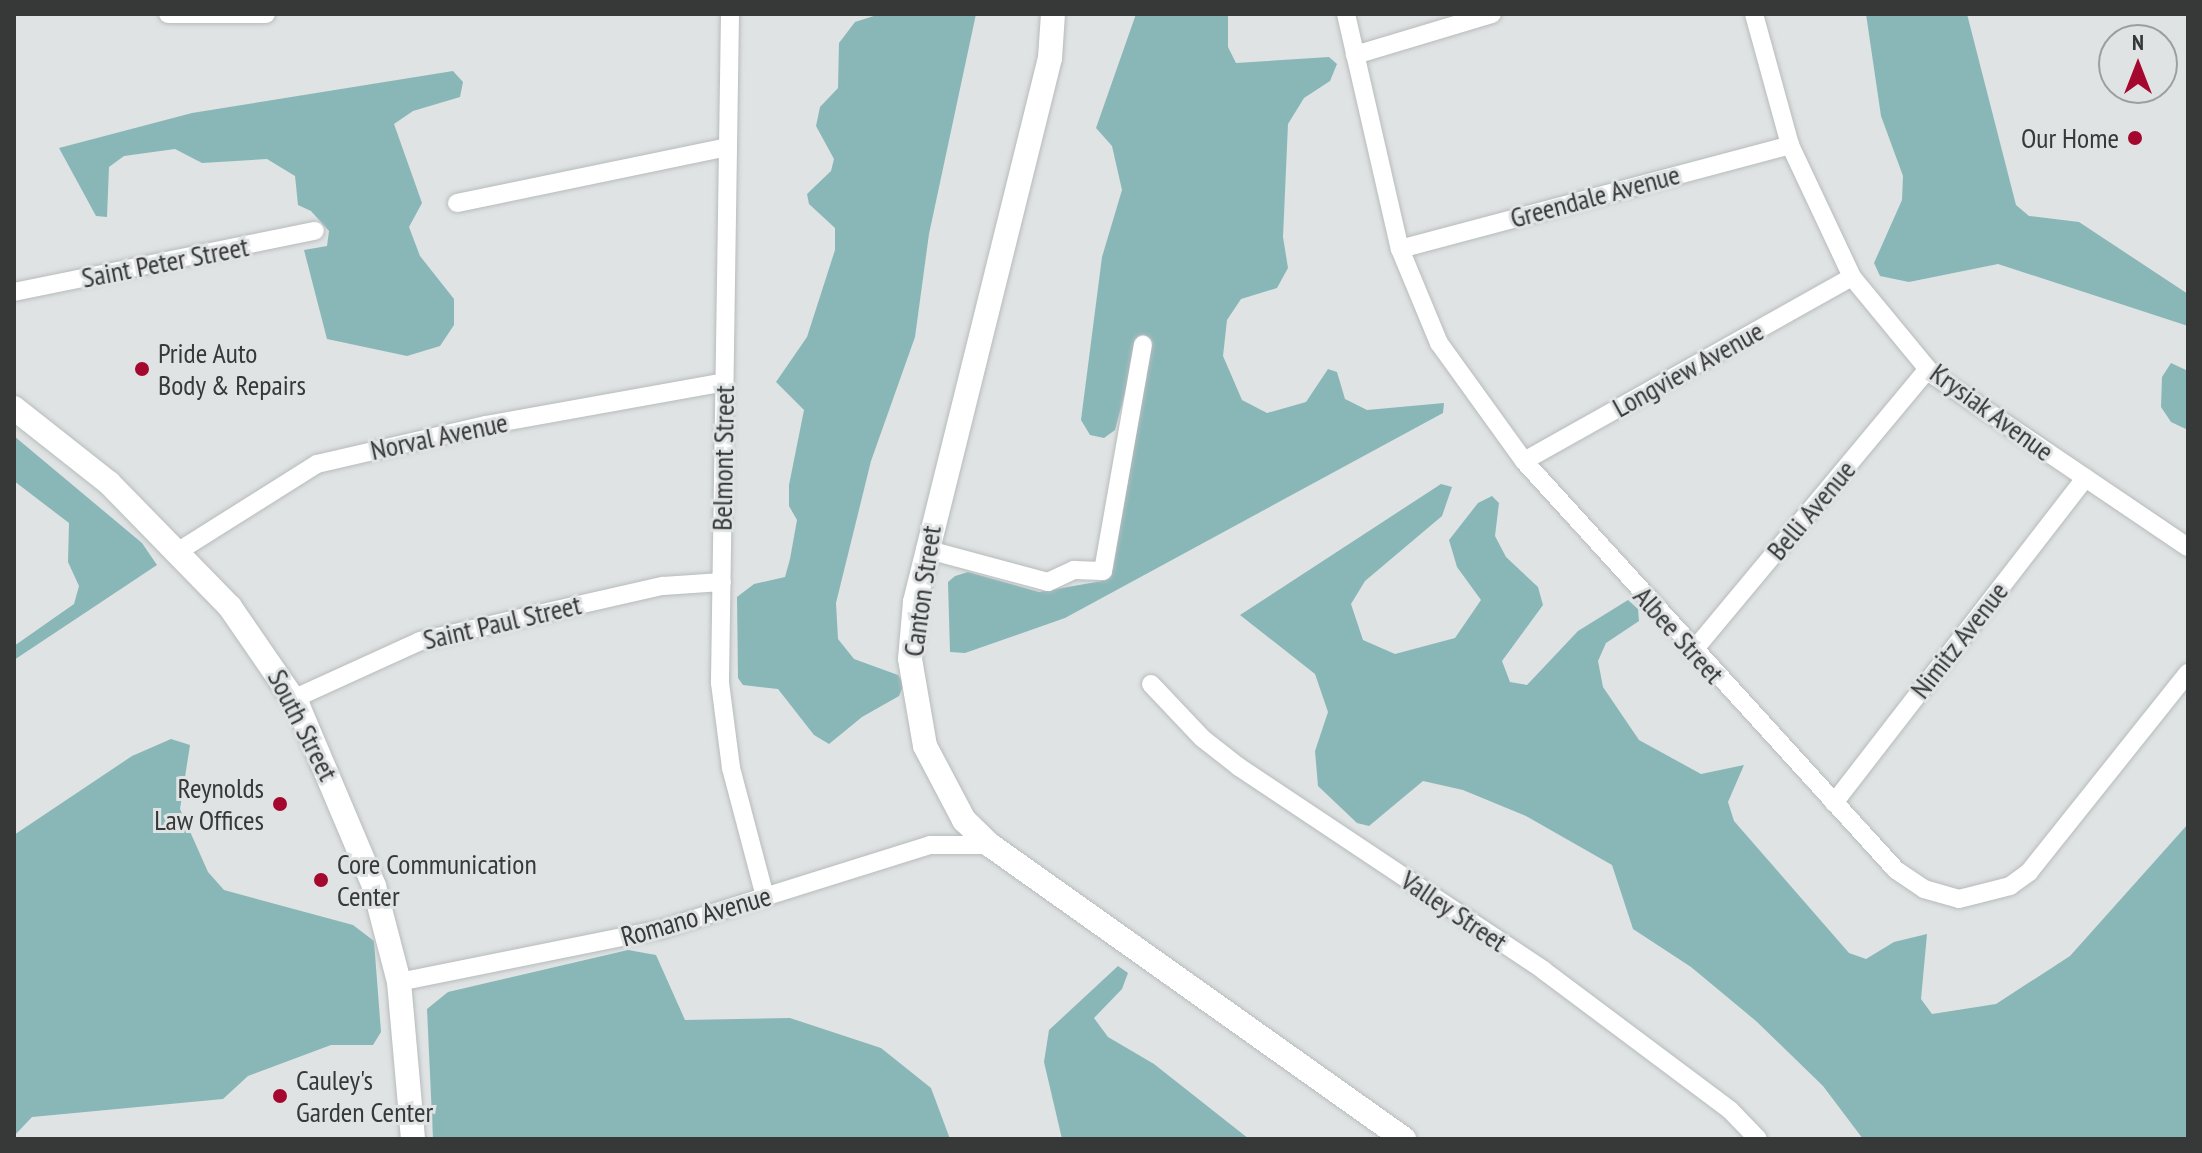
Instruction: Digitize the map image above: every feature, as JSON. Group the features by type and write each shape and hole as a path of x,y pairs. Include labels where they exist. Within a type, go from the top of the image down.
{"street":[{"path":"168,14 266,14"},
{"name":"Belmont Street","path":"730,14 722,713 765,897"},
{"name":"Canton Street","path":"1053,14 1050,58 1028,150 925,549 910,659 918,717 941,782 964,820 990,845 1404,1139"},
{"name":"Albee Street","path":"1346,14 1400,249 1439,343 1524,461 1693,651 1896,870 1924,889 1959,899 1994,893 2029,872 2188,673"},
{"path":"1355,55 1492,14"},
{"name":"Krysiak Avenue","path":"1754,14 1790,145 1852,277 1928,369 2188,547"},
{"name":"Greendale Avenue","path":"1400,249 1790,145"},
{"path":"457,203 727,147"},
{"name":"Saint Peter Street","path":"14,292 315,231"},
{"name":"Longview Avenue","path":"1524,461 1852,277"},
{"path":"925,549 1048,582 1074,570 1103,571 1143,345"},
{"name":"Belli Avenue","path":"1693,651 1928,369"},
{"name":"Norval Avenue","path":"177,552 317,464 486,425 724,382"},
{"name":"South Street","path":"14,408 109,483 230,607 293,699 374,886 399,982 413,1139"},
{"name":"Nimitz Avenue","path":"1834,803 2085,478"},
{"name":"Saint Paul Street","path":"293,699 420,641 663,586 722,582"},
{"name":"Valley Street","path":"1151,684 1202,738 1239,767 1543,970 1730,1110 1758,1139"},
{"name":"Romano Avenue","path":"399,982 647,932 930,845 990,845"}],"shaded area":[{"path":"880,14 976,14 929,234 915,337 871,461 836,603 838,639 854,659 898,675 904,684 899,696 862,717 829,744 814,735 778,689 743,685 738,678 737,597 754,584 785,577 790,559 797,520 789,506 789,485 804,410 776,382 807,337 835,250 835,228 809,204 807,194 831,171 834,159 816,126 820,107 838,88 839,43 855,22"},
{"path":"1136,14 1228,14 1228,47 1236,63 1329,57 1337,64 1330,81 1304,98 1288,124 1283,237 1288,268 1277,288 1241,299 1227,320 1223,356 1242,400 1267,413 1306,402 1328,369 1337,372 1345,399 1367,410 1444,403 1443,413 1065,618 965,653 950,652 948,582 955,576 968,572 1039,592 1102,581 1113,569 1151,346 1139,341 1115,430 1104,438 1090,435 1081,420 1102,257 1122,190 1112,146 1096,128"},
{"path":"1866,14 1967,14 2016,205 2029,216 2079,222 2188,294 2188,326 1998,264 1909,282 1880,276 1874,263 1902,200 1903,176 1881,116"},
{"path":"453,71 463,82 460,97 413,111 394,124 422,203 409,227 420,256 454,299 454,325 440,346 407,356 327,339 304,250 327,246 329,231 311,211 298,205 295,176 267,159 202,163 175,149 124,156 109,167 107,217 96,216 59,148 192,113"},
{"path":"2171,363 2188,371 2188,430 2171,422 2161,407 2162,377"},
{"path":"14,436 142,543 157,565 14,660 14,646 74,604 79,586 68,562 69,523 14,481"},
{"path":"1441,484 1452,487 1442,516 1365,581 1351,604 1363,640 1395,654 1455,638 1481,600 1457,567 1449,540 1478,503 1492,496 1499,503 1495,536 1506,557 1538,587 1543,605 1502,661 1510,682 1527,685 1578,631 1628,600 1638,609 1639,621 1606,643 1598,661 1603,687 1639,740 1701,774 1744,765 1728,802 1734,821 1849,953 1866,959 1894,942 1927,934 1921,999 1932,1014 1996,1004 2070,956 2188,824 2188,1139 1863,1139 1823,1086 1756,1021 1691,967 1633,929 1612,865 1526,816 1463,790 1423,781 1369,826 1357,823 1318,786 1315,751 1328,712 1315,674 1240,615"},
{"path":"171,739 190,745 180,809 208,872 224,890 353,925 374,941 381,1032 373,1045 331,1045 248,1076 223,1099 32,1117 14,1136 14,835 132,756"},
{"path":"628,950 656,955 685,1020 790,1018 881,1048 931,1088 950,1139 433,1139 427,1009 448,992"},
{"path":"1118,966 1128,973 1122,989 1094,1018 1108,1037 1154,1064 1249,1139 1062,1139 1044,1062 1049,1030"}],"place":[{"name":"Our Home","path":"2135,138"},
{"name":"Pride Auto Body & Repairs","path":"142,369"},
{"name":"Reynolds Law Offices","path":"280,804"},
{"name":"Core Communication Center","path":"321,880"},
{"name":"Cauley's Garden Center","path":"280,1096"}]}
